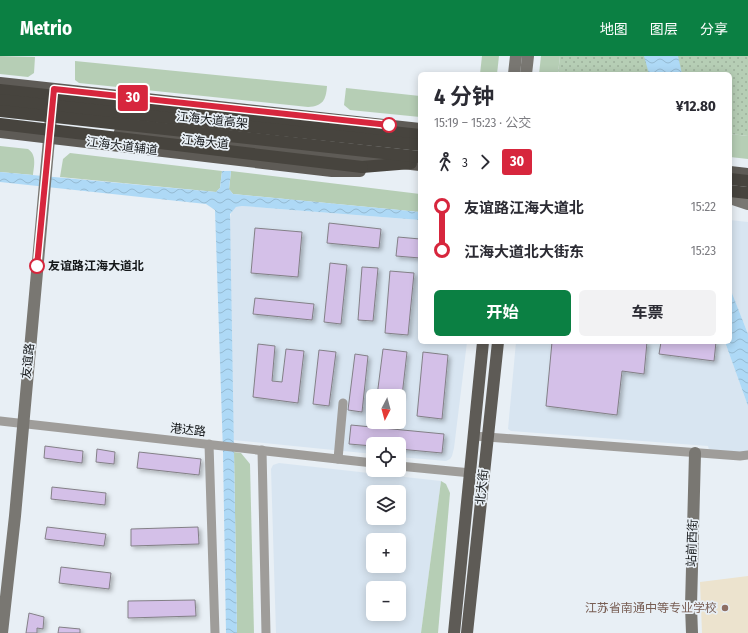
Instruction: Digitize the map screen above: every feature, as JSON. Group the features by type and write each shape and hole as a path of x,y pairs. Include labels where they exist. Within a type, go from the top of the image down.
{"highway":[{"path":"0,90 418,134"},
{"name":"江海大道高架","path":"0,100 418,145"},
{"name":"江海大道高架","path":"0,112 417,162"},
{"path":"0,124 362,169 417,162"},
{"path":"732,179 748,181"},
{"path":"732,191 748,192"}],"main road":[{"path":"0,84 53,94 418,139"},
{"path":"0,94 53,94 418,129"},
{"name":"江海大道","path":"0,119 417,162"},
{"name":"江海大道辅道","path":"0,132 332,170 362,169"},
{"path":"732,172 748,174"},
{"path":"732,197 748,199"},
{"name":"北大街","path":"454,633 483,344"},
{"name":"北大街","path":"467,633 498,344"}],"street":[{"path":"514,72 516,56"},
{"path":"526,72 528,56"},
{"name":"友谊路","path":"2,633 15,522 22,424 53,94"},
{"path":"732,198 748,204"},
{"path":"338,460 343,403"},
{"name":"港达路","path":"0,421 366,462"},
{"path":"474,436 695,453 740,456 748,455"},
{"path":"209,444 215,633"},
{"path":"262,450 266,633"},
{"name":"站前西街","path":"692,633 691,606 695,453"},
{"path":"406,467 471,473"}],"shaded area":[{"path":"242,206 418,220 418,344 467,344 454,448 450,459 446,461 406,458 406,437 366,437 366,453 233,440 229,222 232,210 236,207"},
{"path":"732,220 748,222 748,334 732,293"},
{"path":"516,344 726,344 748,406 748,451 740,453 709,450 708,446 511,431 508,429"},
{"path":"279,463 366,473 366,477 405,477 441,481 421,633 276,633 271,469 273,465"},
{"name":"江苏省南通中等专业学校","path":"748,576 748,633 702,633 700,582"}],"green space":[{"path":"0,56 35,57 34,73 28,77 0,74"},
{"path":"482,56 499,56 497,72 480,72"},
{"path":"541,56 560,56 558,72 539,72"},
{"path":"560,56 748,56 748,136 732,134 732,72 558,72"},
{"path":"75,61 327,86 327,91 325,99 320,104 308,107 79,83 75,80"},
{"path":"346,88 418,96 418,117 350,110 344,105"},
{"path":"732,134 748,136 748,159 732,157"},
{"path":"0,146 28,149 31,151 34,157 33,175 0,172"},
{"path":"70,153 222,171 220,188 216,192 60,177 63,159"},
{"path":"231,171 418,194 418,212 233,194 229,189"},
{"path":"234,452 241,453 250,464 254,633 237,633"},
{"path":"441,481 446,484 450,493 438,633 421,633"}],"water":[{"path":"644,56 678,56 682,72 648,72"},
{"path":"222,171 231,171 229,189 233,194 418,212 418,220 242,206 236,207 230,214 237,633 226,633 223,452 215,210 206,204 0,182 0,172 216,192 220,188"},
{"path":"732,293 748,334 748,406 726,344 732,344"}],"building":[{"path":"329,223 381,229 379,248 327,243"},
{"path":"255,228 302,232 298,277 251,273"},
{"path":"398,237 418,239 418,258 396,256"},
{"path":"330,263 347,265 341,324 324,322"},
{"path":"362,267 378,268 373,321 358,320"},
{"path":"390,271 414,273 408,335 385,333"},
{"path":"255,298 314,304 312,320 253,314"},
{"path":"258,344 275,346 272,381 282,382 286,349 304,351 298,403 253,397"},
{"path":"552,344 647,344 644,374 622,371 617,415 546,406"},
{"path":"661,344 716,344 714,361 659,354"},
{"path":"383,349 407,352 403,389 378,389"},
{"path":"319,350 336,352 329,406 313,404"},
{"path":"423,352 448,355 442,419 417,416"},
{"path":"355,354 368,356 362,412 348,410"},
{"path":"351,425 366,426 366,429 392,429 444,434 442,453 406,450 406,437 366,437 366,445 349,444"},
{"path":"45,446 83,451 82,463 44,458"},
{"path":"97,449 115,452 114,464 96,462"},
{"path":"139,452 201,459 199,475 137,468"},
{"path":"52,487 106,493 105,505 51,499"},
{"path":"47,527 106,534 104,546 45,539"},
{"path":"198,527 199,544 131,546 131,529"},
{"path":"61,567 111,573 109,589 59,583"},
{"path":"195,600 196,616 128,618 128,601"},
{"path":"29,613 44,617 43,629 37,628 37,633 26,633"},
{"path":"59,627 80,629 80,633 58,633"}],"bus line":[{"name":"30","path":"37,266 54,89 389,125"}],"place":[{"name":"友谊路江海大道北","path":"37,266"},
{"name":"江苏省南通中等专业学校","path":"725,608"}]}
